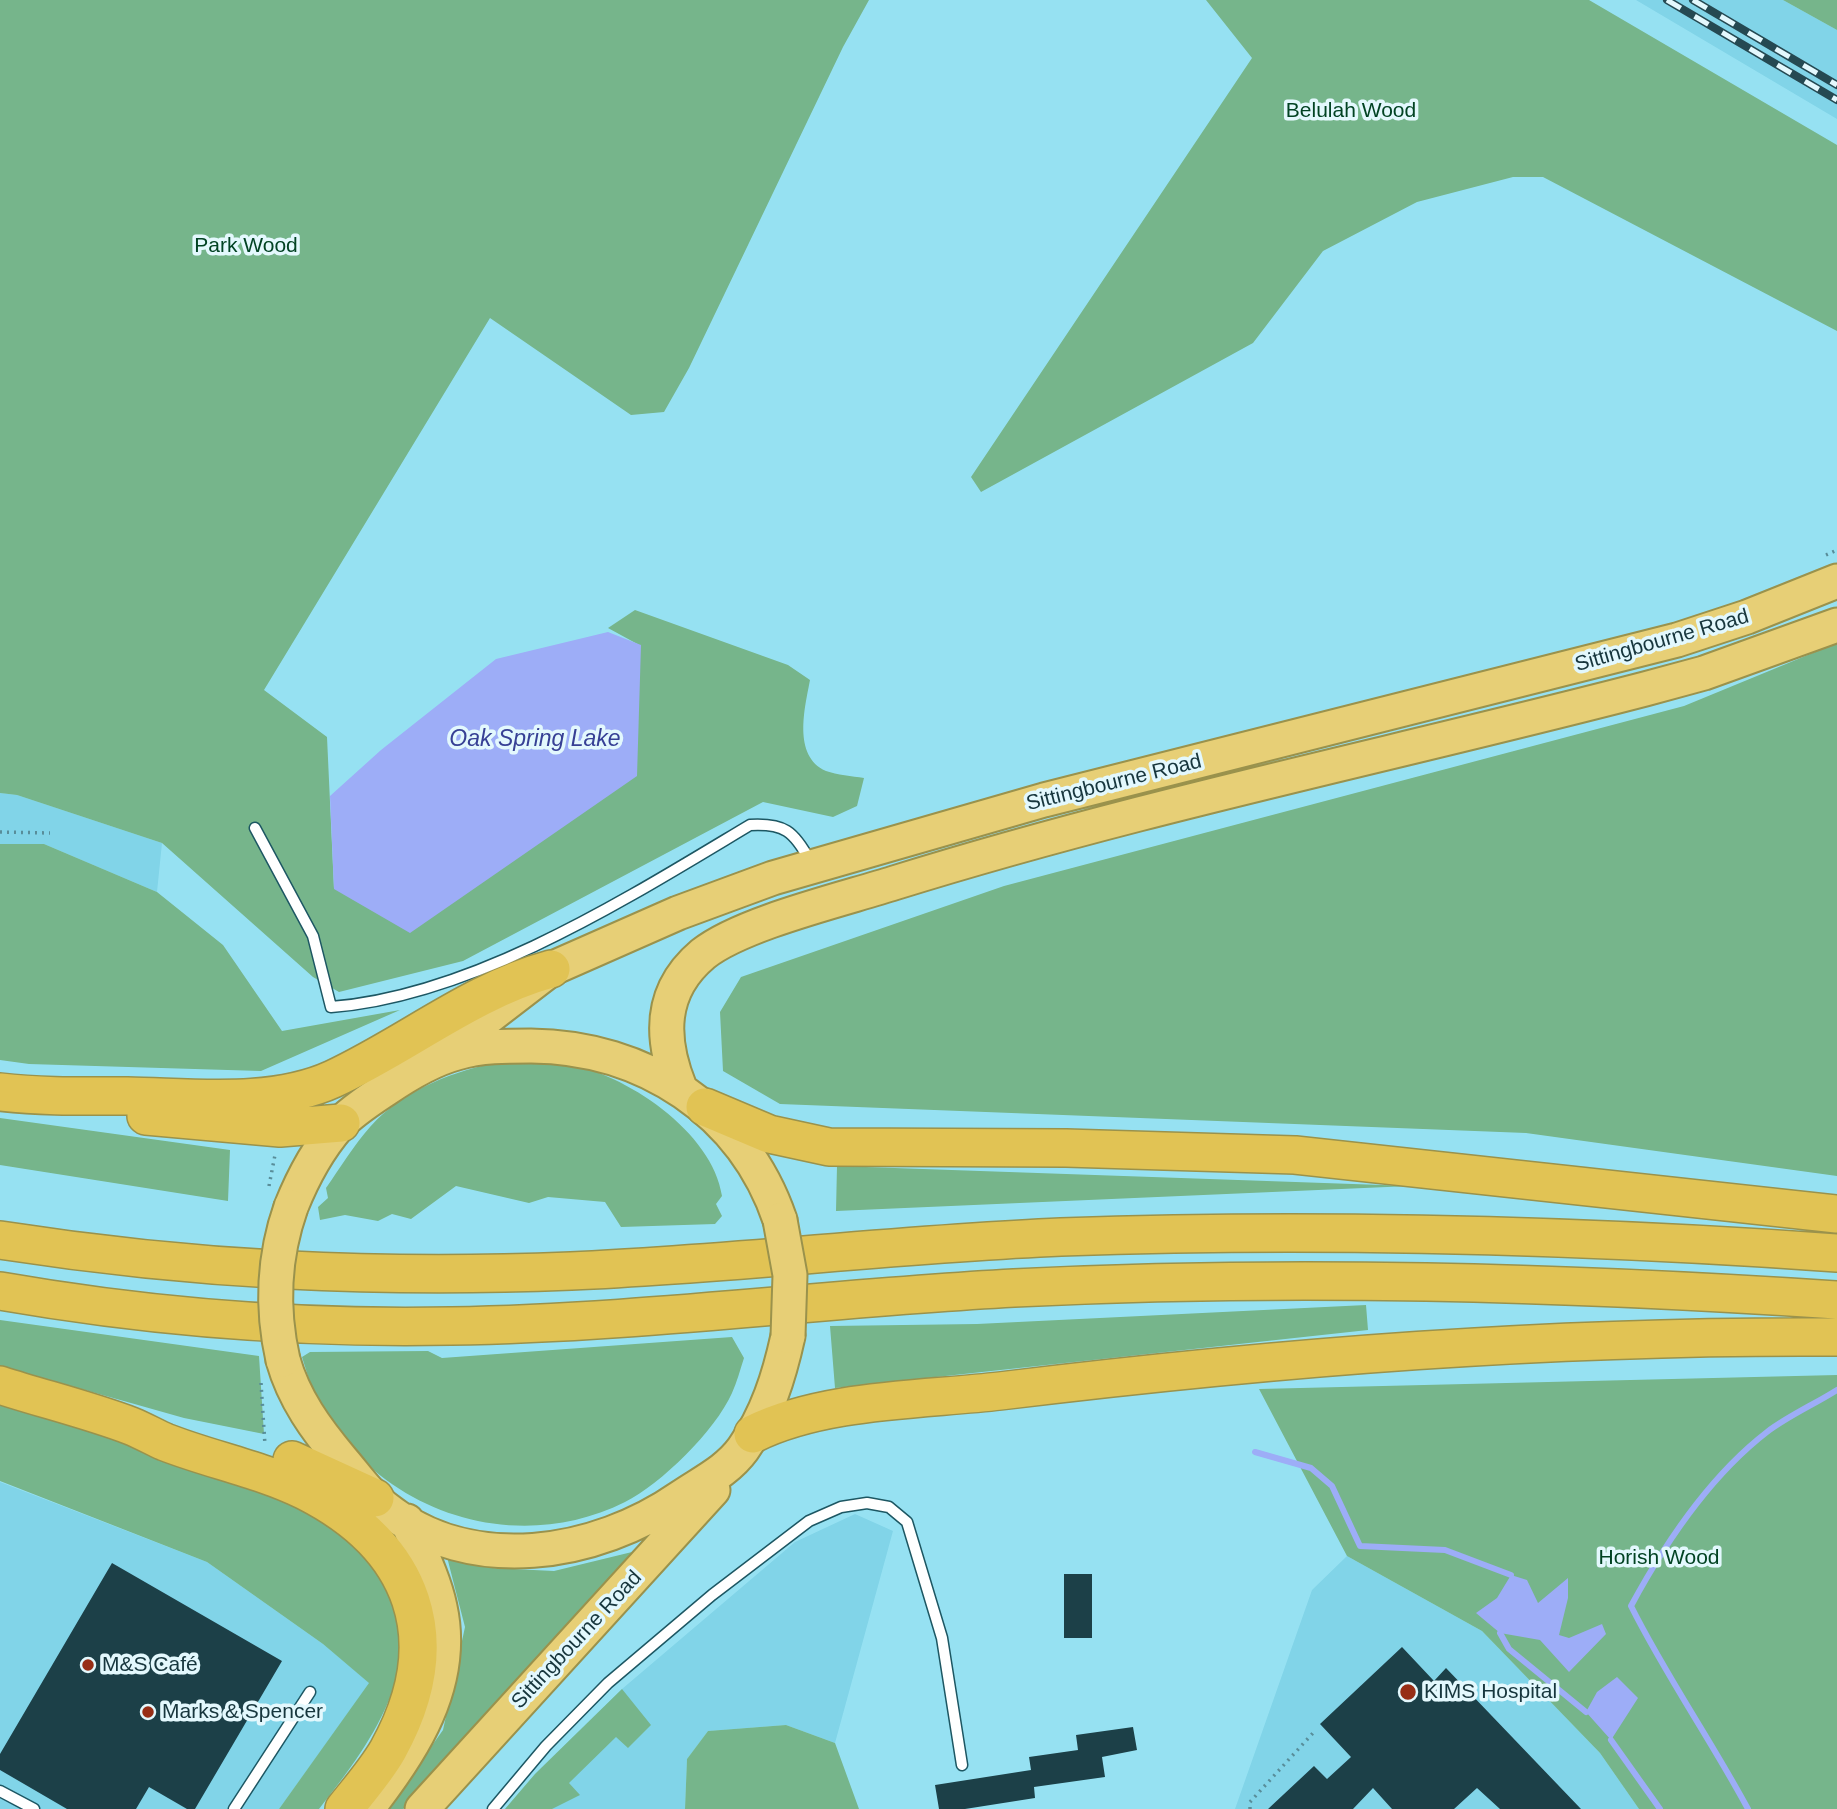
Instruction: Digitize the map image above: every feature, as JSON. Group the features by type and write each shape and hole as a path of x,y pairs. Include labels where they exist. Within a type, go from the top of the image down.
{"highway":[{"name":"Sittingbourne Road","path":"426,1065 551,969 678,913 812,865 1044,800 1678,640 1747,617 1837,581"},
{"name":"Sittingbourne Road","path":"693,1097 666,1039 673,995 698,960 738,935 815,907 1031,840 1645,689 1704,673 1837,625"},
{"path":"0,1092 59,1097 224,1097 305,1089 362,1064 513,979 551,969"},
{"path":"375,1498 272,1371 279,1202 310,1166 341,1123 426,1065 480,1048 547,1046 607,1056 769,1134 829,1147 1066,1148 1294,1155 1837,1213"},
{"path":"59,1097 121,1113 182,1122 280,1128 320,1127 341,1123"},
{"path":"0,1385 131,1426 265,1450 375,1498 407,1521 460,1543 496,1550 559,1549 605,1538 652,1517 727,1467 753,1434 773,1394 788,1336 790,1275 780,1220 762,1178 746,1150 693,1097"},
{"path":"0,1240 162,1263 241,1270 399,1275 611,1269 1060,1237 1488,1237 1837,1253"},
{"path":"0,1292 209,1318 453,1326 686,1313 1011,1288 1207,1280 1545,1284 1837,1300"},
{"path":"753,1434 788,1419 856,1408 1266,1360 1573,1340 1837,1337"},
{"path":"131,1426 165,1442 260,1471 307,1492 364,1531 393,1561 404,1580 413,1598 419,1638 408,1703 389,1749 344,1809"},
{"name":"Sittingbourne Road","path":"422,1809 709,1496 727,1467"},
{"path":"367,1809 407,1759 431,1709 443,1653 440,1608 407,1521"}],"lane":[{"path":"255,828 313,936 331,1007 354,1006 457,979 610,909 750,825 774,824 794,835 812,865"},
{"path":"492,1809 598,1692 703,1602 802,1525 841,1507 867,1503 889,1507 907,1522 942,1638 962,1766"},
{"path":"234,1809 310,1692"},
{"path":"0,1791 34,1809"}],"path":[{"path":"0,832 50,833"},
{"path":"276,1145 279,1202"},
{"path":"264,1434 272,1371"},
{"path":"1250,1809 1250,1802 1313,1733"}],"shaded area":[{"path":"1636,0 1783,0 1837,30 1837,119"},
{"path":"0,793 17,795 162,843 157,892 44,844 0,844"},
{"path":"0,1482 207,1562 323,1644 370,1683 279,1809 0,1809"},
{"path":"855,1514 893,1531 835,1743 786,1725 708,1731 687,1759 685,1809 505,1809 535,1774 622,1689 795,1542"},
{"name":"KIMS Hospital","path":"1347,1556 1482,1631 1600,1753 1639,1809 1235,1809 1312,1590"}],"green space":[{"name":"Park Wood","path":"0,0 869,0 843,47 689,368 664,412 631,415 490,318 264,690 327,737 334,889 641,646 608,628 635,610 788,665 810,680 803,730 808,754 815,764 826,771 864,778 857,806 833,817 763,802 463,961 339,992 313,977 162,843 17,795 0,793"},
{"name":"Belulah Wood","path":"1206,0 1589,0 1837,145 1837,331 1543,177 1513,177 1417,202 1323,251 1253,343 981,492 971,477 1252,58"},
{"path":"1783,0 1837,0 1837,30"},
{"path":"1837,643 1837,1176 1526,1133 780,1104 723,1071 720,1012 741,977 1004,886 1684,706"},
{"path":"0,844 44,844 157,892 223,945 282,1031 400,1010 261,1071 29,1064 0,1060"},
{"path":"504,1061 557,1062 588,1069 613,1079 662,1109 684,1128 715,1172 722,1196 716,1204 722,1216 715,1224 621,1227 605,1202 548,1197 529,1203 456,1186 411,1219 392,1214 378,1221 345,1215 320,1220 318,1207 328,1198 326,1188 358,1141 384,1114 432,1083"},
{"path":"0,1118 230,1150 228,1201 0,1165"},
{"path":"837,1166 1410,1186 836,1211"},
{"path":"1366,1305 1368,1330 835,1388 830,1326 977,1324"},
{"path":"0,1320 259,1356 264,1434 184,1418 0,1366"},
{"path":"732,1337 744,1358 734,1389 713,1424 686,1455 655,1483 625,1502 582,1518 538,1525 494,1524 452,1514 412,1496 376,1471 344,1440 319,1402 302,1357 310,1352 428,1351 442,1358"},
{"name":"Horish Wood","path":"1837,1375 1837,1809 1639,1809 1600,1753 1482,1631 1347,1556 1259,1389"},
{"path":"0,1400 165,1452 261,1489 329,1524 364,1554 385,1585 397,1619 397,1674 392,1692 369,1739 319,1809 279,1809 369,1683 323,1644 207,1562 0,1481"},
{"path":"632,1552 509,1696 403,1809 387,1809 443,1730 465,1627 447,1557 492,1568 554,1571"},
{"path":"622,1689 651,1725 628,1748 616,1737 569,1783 580,1795 552,1809 505,1809 535,1774"},
{"path":"786,1725 835,1743 859,1809 685,1809 687,1759 708,1731"}],"water":[{"name":"Oak Spring Lake","path":"608,632 641,645 637,776 410,933 334,889 330,796 381,750 496,659"},
{"path":"1511,1575 1527,1580 1538,1603 1568,1578 1568,1598 1559,1635 1569,1638 1602,1624 1606,1634 1569,1672 1540,1640 1500,1633 1476,1613 1497,1598"},
{"path":"1617,1677 1638,1698 1611,1740 1586,1712 1597,1692"}],"building":[{"name":"Marks & Spencer","path":"112,1563 282,1661 195,1809 187,1809 149,1787 136,1809 67,1809 0,1770 0,1754"},
{"path":"1064,1574 1092,1574 1092,1638 1064,1638"},
{"path":"1402,1647 1434,1681 1446,1668 1581,1809 1500,1809 1477,1788 1454,1809 1392,1809 1373,1788 1353,1809 1268,1809 1314,1766 1327,1779 1351,1757 1320,1724"},
{"path":"1133,1727 1137,1750 1102,1757 1105,1777 1034,1787 1035,1798 965,1809 939,1809 935,1785 1031,1770 1029,1757 1078,1750 1076,1735"}],"waterway":[{"path":"1748,1809 1631,1606 1674,1535 1726,1469 1775,1426 1837,1390"},
{"path":"1255,1452 1311,1468 1332,1486 1360,1546 1445,1550 1511,1575"},
{"path":"1500,1633 1509,1649 1586,1712"},
{"path":"1611,1740 1660,1809"}],"railway":[{"path":"1667,0 1837,100"},
{"path":"1693,0 1837,85"}],"place":[{"name":"M&S Café","path":"88,1665"},
{"name":"KIMS Hospital","path":"1408,1692"},
{"name":"Marks & Spencer","path":"148,1712"}]}
